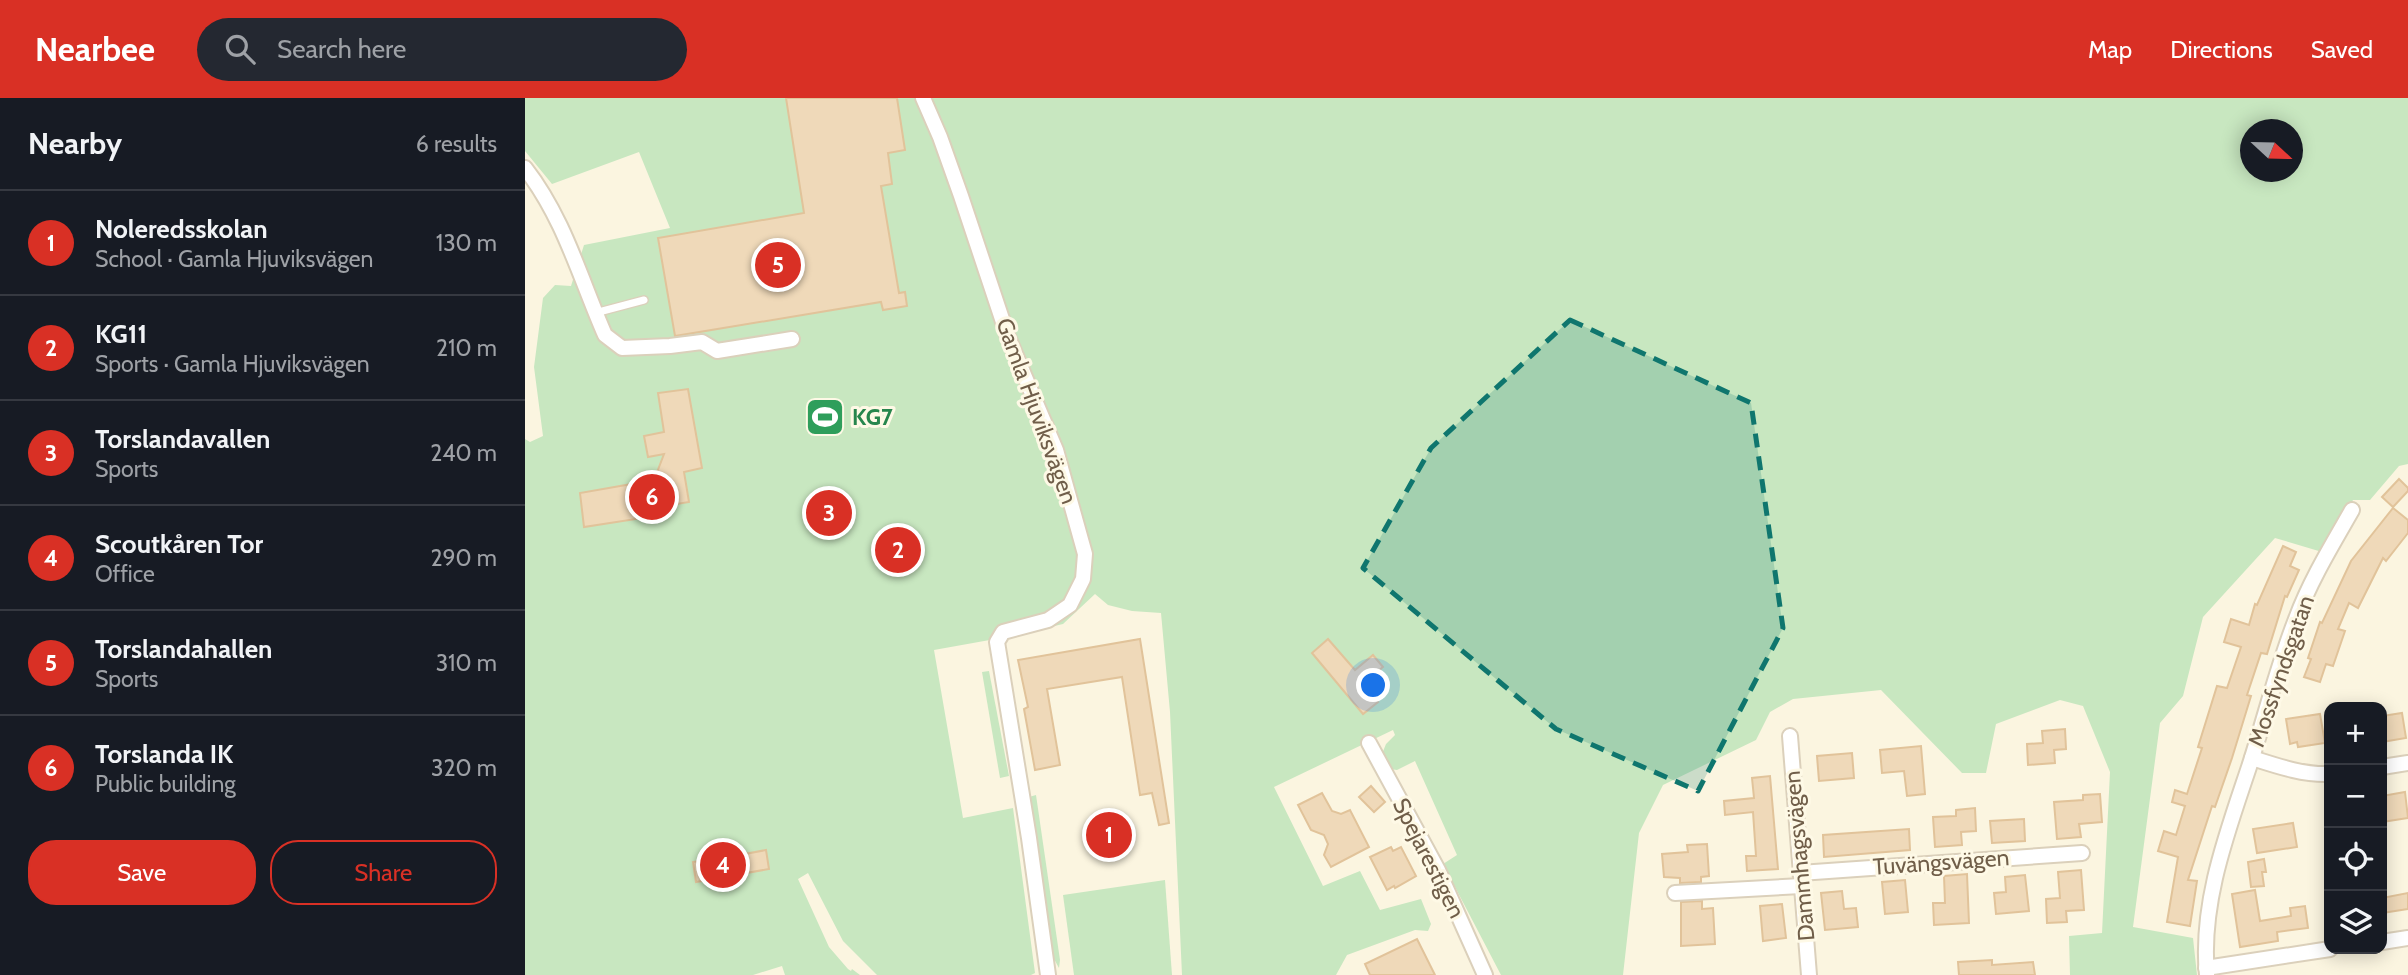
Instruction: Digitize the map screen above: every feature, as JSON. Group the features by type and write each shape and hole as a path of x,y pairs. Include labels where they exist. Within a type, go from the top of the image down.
{"street":[{"name":"Gamla Hjuviksvägen","path":"923,98 961,196 1008,337 1056,450 1085,554 1083,579 1069,604 1048,620 1003,632 997,642 1048,975"},
{"path":"525,168 547,200 577,261 605,335 622,348 702,342 717,351 792,339"},
{"name":"Mossfyndsgatan","path":"2324,950 2206,972 2206,935 2213,888 2296,618 2312,581 2352,510"},
{"name":"Dammhagsvägen","path":"1790,736 1809,975"},
{"name":"Spejarestigen","path":"1369,743 1438,870 1485,975"},
{"name":"Mossfyndsgatan","path":"2252,758 2279,767 2324,774"},
{"path":"2387,766 2408,763"},
{"name":"Tuvängsvägen","path":"1675,893 2082,853"},
{"path":"2387,941 2408,938"}],"lane":[{"path":"595,313 644,300"}],"highlighted area":[{"path":"1570,320 1751,403 1783,628 1698,791 1556,729 1363,568 1431,448"}],"green space":[{"path":"525,98 2408,98 2408,464 2399,466 2370,500 2353,500 2322,552 2275,538 2203,617 2183,696 2160,723 2133,927 2193,938 2197,975 2070,975 2069,936 2102,933 2110,772 2083,706 2060,700 1996,724 1986,773 1962,773 1881,690 1793,699 1770,712 1756,740 1663,785 1639,833 1623,975 1501,975 1443,864 1457,855 1415,761 1397,770 1390,769 1382,754 1386,744 1395,735 1393,730 1274,787 1323,886 1360,871 1380,910 1421,899 1431,924 1428,931 1415,930 1347,955 1336,975 1182,975 1170,712 1161,613 1132,611 1108,605 1095,594 1063,624 934,650 963,818 1013,808 1035,973 877,975 843,941 808,873 798,879 829,947 848,969 860,975 785,975 782,966 753,975 525,975 525,439 530,442 543,436 534,367 543,298 555,285 571,286 584,245 670,228 639,152 552,184 525,151"},
{"path":"989,671 1009,776 1000,778 982,672"},
{"path":"1036,795 1059,968 1054,959 1029,797"},
{"path":"1165,880 1172,975 1074,975 1063,895"}],"building":[{"path":"786,98 897,98 905,150 888,153 892,184 881,186 899,293 905,292 907,306 883,310 881,302 675,336 658,238 804,213"},
{"path":"688,389 702,468 684,472 689,502 635,511 636,519 584,527 580,493 654,480 664,454 648,457 644,436 664,432 658,393"},
{"path":"2399,479 2408,491 2393,507 2382,497"},
{"path":"2393,508 2408,520 2408,533 2386,561 2383,558 2358,608 2349,603 2338,629 2345,631 2333,666 2326,664 2320,682 2304,677 2320,622 2322,623 2351,561"},
{"path":"2283,546 2296,552 2290,566 2299,570 2287,597 2285,596 2267,654 2261,653 2247,695 2251,696 2232,758 2215,807 2212,806 2188,880 2197,881 2190,926 2167,922 2178,857 2158,851 2164,831 2176,835 2185,806 2172,802 2175,790 2187,794 2202,748 2198,747 2217,686 2227,688 2241,647 2224,642 2231,619 2249,625 2255,604 2257,605"},
{"path":"1140,639 1169,823 1159,825 1152,793 1140,795 1122,677 1047,689 1060,765 1035,770 1024,709 1028,707 1018,660"},
{"path":"1328,639 1355,670 1373,655 1383,667 1363,684 1378,702 1363,714 1312,653"},
{"path":"2402,713 2406,738 2387,741 2387,715"},
{"path":"2320,714 2324,743 2298,747 2297,742 2290,744 2286,719"},
{"path":"2065,729 2066,749 2054,750 2055,763 2028,765 2027,744 2043,743 2042,731"},
{"path":"1921,746 1925,794 1907,796 1904,771 1882,773 1880,750"},
{"path":"1852,753 1854,778 1819,781 1817,756"},
{"path":"1770,776 1778,869 1747,871 1746,856 1756,856 1753,812 1725,815 1724,801 1754,798 1752,778"},
{"path":"1371,786 1385,802 1374,812 1359,797"},
{"path":"2405,792 2408,818 2387,821 2387,795"},
{"path":"1322,793 1332,811 1341,814 1350,810 1369,847 1331,867 1324,855 1328,844 1324,835 1311,830 1298,805"},
{"path":"2100,794 2102,822 2079,824 2081,837 2057,839 2054,802 2083,800 2083,795"},
{"path":"1975,808 1976,831 1961,832 1962,845 1935,847 1933,817 1956,816 1956,810"},
{"path":"2024,819 2025,841 1992,843 1990,821"},
{"path":"2293,823 2297,847 2257,853 2253,829"},
{"path":"1909,829 1910,850 1824,857 1823,835"},
{"path":"726,842 729,857 766,850 769,869 696,882 693,862 710,859 707,845"},
{"path":"1707,844 1709,876 1701,877 1701,882 1680,883 1680,878 1664,877 1662,854 1688,852 1687,845"},
{"path":"1391,847 1393,851 1401,847 1416,876 1387,890 1370,857"},
{"path":"2264,859 2264,886 2251,887 2248,862"},
{"path":"2081,870 2084,910 2066,911 2067,922 2047,923 2046,899 2060,898 2058,872"},
{"path":"1967,874 1969,923 1934,925 1933,903 1945,903 1944,876"},
{"path":"2025,875 2029,911 1996,914 1994,893 2006,892 2005,877"},
{"path":"1905,880 1908,912 1885,914 1882,882"},
{"path":"2255,890 2260,921 2291,916 2290,908 2305,906 2308,928 2277,932 2278,941 2240,947 2232,894"},
{"path":"1842,891 1844,909 1856,908 1858,927 1825,930 1821,893"},
{"path":"2408,893 2408,909 2387,912 2387,897"},
{"path":"1702,901 1702,909 1713,908 1715,944 1681,946 1681,902"},
{"path":"1782,904 1786,938 1763,941 1760,906"},
{"path":"1417,939 1435,975 1370,975 1365,964"},
{"path":"1992,960 1992,965 2033,962 2035,975 1959,975 1958,962"}],"place":[{"name":"Torslandahallen","path":"778,265"},
{"name":"KG7","path":"825,417"},
{"name":"Torslanda IK","path":"652,497"},
{"name":"Torslandavallen","path":"829,513"},
{"name":"KG11","path":"898,550"},
{"name":"Noleredsskolan","path":"1109,835"},
{"name":"Scoutkåren Tor","path":"723,865"}]}
